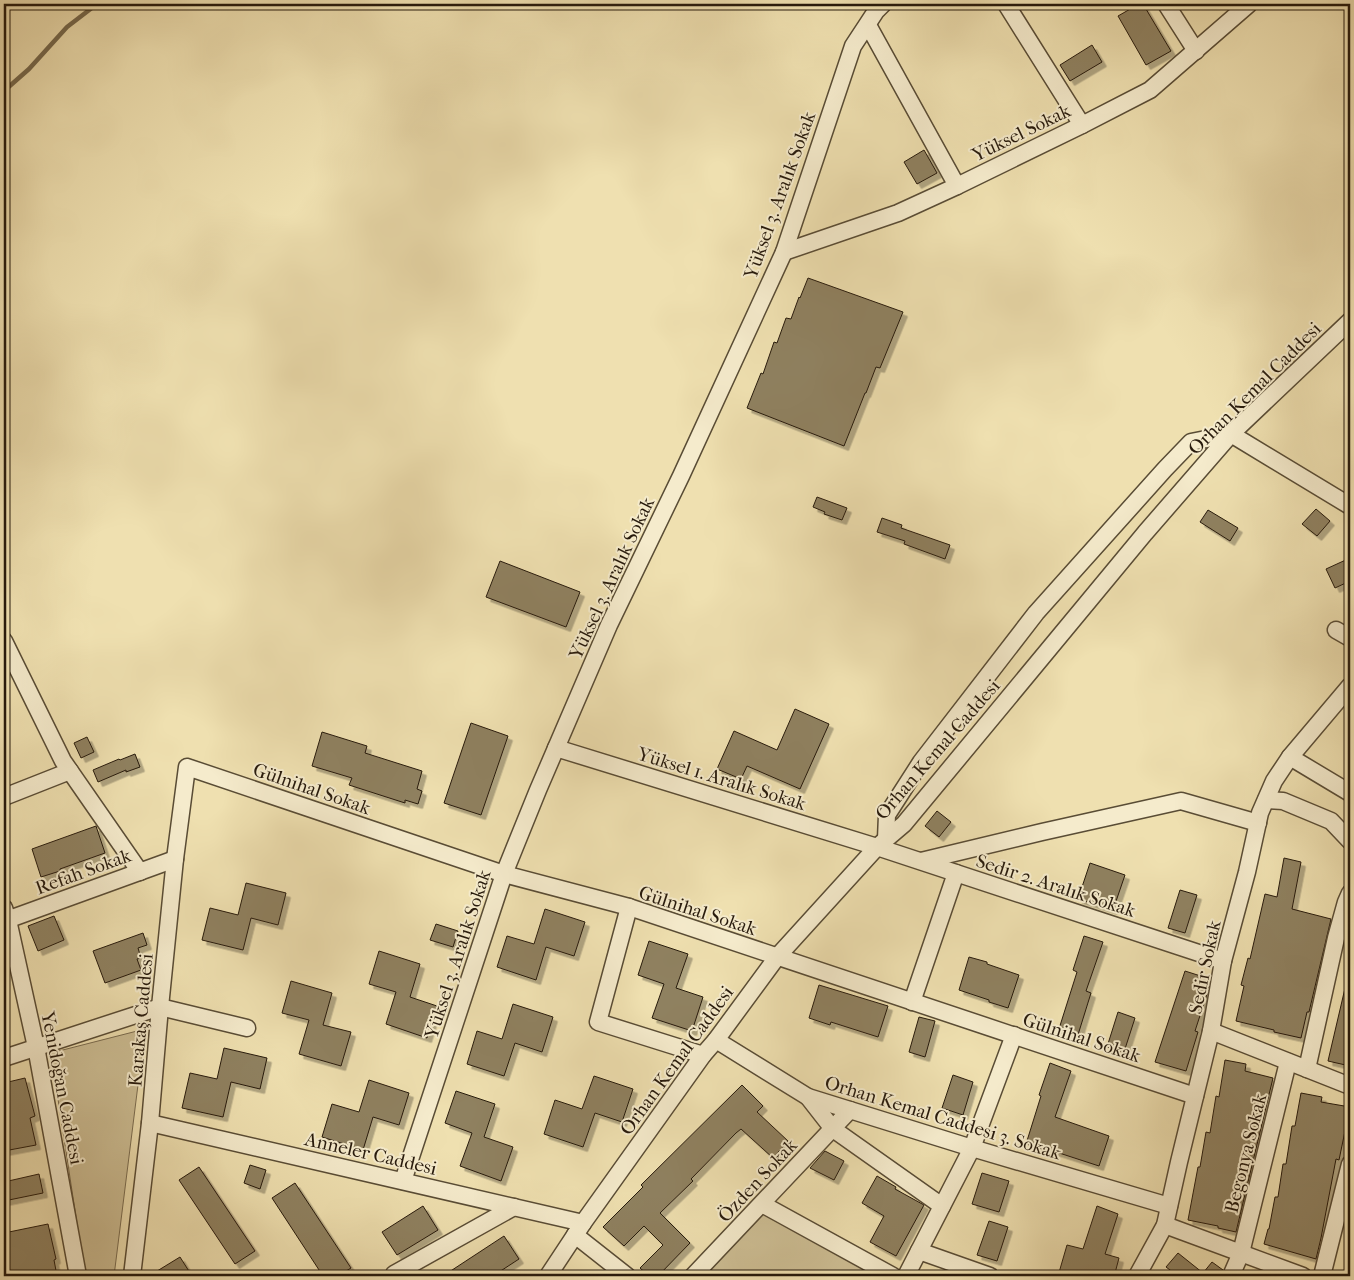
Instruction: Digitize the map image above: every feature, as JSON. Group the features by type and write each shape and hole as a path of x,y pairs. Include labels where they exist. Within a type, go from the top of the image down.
{"street":[{"path":"1166,4 1196,51"},
{"name":"Yüksel Sokak","path":"784,252 898,213 1082,125 1150,90 1250,4"},
{"path":"1012,6 1082,125"},
{"path":"876,11 957,186"},
{"name":"Yüksel 3. Aralık Sokak","path":"403,1181 504,874 609,625 677,484 784,252 854,46 876,11"},
{"name":"Orhan Kemal Caddesi","path":"548,1276 579,1229 703,1055 777,957 882,843 904,824 1145,533 1231,434 1350,321"},
{"path":"882,843 886,815 921,762 1036,613 1191,442 1231,434 1350,506"},
{"path":"4,640 64,761 140,872"},
{"name":"Sedir Sokak","path":"1137,1276 1166,1225 1211,1031 1223,961 1247,872 1260,813 1274,781 1290,758 1350,686"},
{"name":"Yüksel 1. Aralık Sokak","path":"556,748 882,843"},
{"path":"1290,758 1350,793"},
{"name":"Gülnihal Sokak","path":"187,767 504,874 629,908 1195,1096"},
{"name":"Karakaş Caddesi","path":"132,1276 150,1123 175,859 187,767"},
{"path":"4,797 70,771"},
{"path":"921,862 1181,800 1258,824"},
{"path":"1266,800 1283,801 1330,821 1350,841"},
{"name":"Sedir 2. Aralık Sokak","path":"882,843 921,862 1223,961"},
{"name":"Refah Sokak","path":"5,916 175,859"},
{"path":"912,1002 956,873"},
{"path":"1307,1069 1336,938 1350,893"},
{"path":"629,908 598,1022 703,1055"},
{"name":"Yenidoğan Caddesi","path":"5,916 36,1047 78,1276"},
{"path":"4,1058 160,1007 247,1028"},
{"path":"1211,1031 1350,1086"},
{"path":"906,1276 972,1148 1014,1035"},
{"name":"Orhan Kemal Caddesi 3. Sokak","path":"716,1040 808,1097 972,1148 1170,1206"},
{"name":"Begonya Sokak","path":"1231,1276 1242,1253 1288,1062"},
{"path":"808,1097 833,1129 942,1206"},
{"name":"Özden Sokak","path":"693,1276 850,1110"},
{"name":"Anneler Caddesi","path":"150,1123 514,1207 579,1229"},
{"path":"1322,1276 1350,1164"},
{"path":"762,1204 893,1276"},
{"path":"394,1274 514,1207"},
{"path":"1166,1225 1242,1253 1281,1273 1303,1276"},
{"path":"579,1229 626,1276"},
{"path":"919,1251 990,1276"}],"shaded area":[{"path":"145,1029 114,1276 85,1276 51,1053"},
{"path":"762,1211 878,1276 703,1276"}],"building":[{"path":"1139,4 1143,4 1171,51 1146,65 1118,16"},
{"path":"1092,45 1102,62 1070,81 1060,65"},
{"path":"924,150 937,173 917,184 904,162"},
{"path":"808,278 903,312 880,368 876,367 844,446 747,408 761,373 763,374 774,342 777,343 786,318 791,319"},
{"path":"817,497 847,508 842,520 824,514 825,512 813,507"},
{"path":"1316,509 1330,521 1317,536 1302,524"},
{"path":"1208,510 1238,528 1230,541 1200,522"},
{"path":"882,518 902,525 901,528 950,545 945,559 904,544 905,541 877,532"},
{"path":"1350,558 1350,581 1335,588 1326,569"},
{"path":"500,561 580,592 566,627 486,597"},
{"path":"795,709 829,724 800,789 747,766 741,779 717,769 734,731 777,750"},
{"path":"471,723 508,736 481,815 444,803"},
{"path":"322,732 367,746 365,753 422,771 417,789 422,791 418,804 405,800 405,803 349,785 352,778 312,766"},
{"path":"87,737 94,752 81,758 74,743"},
{"path":"135,754 140,767 126,772 126,770 98,782 93,770"},
{"path":"937,811 951,822 939,837 925,826"},
{"path":"96,826 105,853 41,877 32,849"},
{"path":"1284,858 1301,862 1292,909 1331,919 1301,1038 1236,1021 1244,986 1241,985 1248,958 1250,959 1265,894 1277,897"},
{"path":"1090,863 1125,875 1113,910 1078,899"},
{"path":"246,883 286,893 278,925 251,918 243,950 202,940 210,908 238,915"},
{"path":"1180,890 1197,895 1185,933 1168,928"},
{"path":"545,909 585,922 574,956 546,947 536,980 497,967 507,936 534,944"},
{"path":"54,916 64,940 38,951 28,926"},
{"path":"436,924 458,931 453,947 430,940"},
{"path":"143,933 147,945 138,948 141,958 137,959 141,970 105,983 93,951"},
{"path":"1084,936 1103,942 1086,991 1091,993 1077,1038 1058,1032 1077,972 1073,970"},
{"path":"649,941 688,954 676,988 703,997 692,1031 652,1018 664,984 638,975"},
{"path":"379,951 420,964 410,997 437,1006 427,1038 386,1024 396,992 369,984"},
{"path":"969,957 1019,975 1008,1008 959,990"},
{"path":"1185,971 1210,979 1195,1031 1198,1032 1186,1071 1155,1062"},
{"path":"291,981 332,993 323,1025 351,1032 341,1066 299,1054 309,1020 282,1013"},
{"path":"1346,984 1350,985 1350,1066 1328,1061"},
{"path":"819,985 888,1006 878,1037 831,1022 830,1025 809,1018"},
{"path":"513,1004 553,1017 542,1052 515,1043 504,1076 467,1064 477,1031 502,1039"},
{"path":"1118,1012 1135,1018 1124,1052 1107,1047"},
{"path":"919,1017 935,1021 925,1057 909,1052"},
{"path":"224,1048 267,1058 260,1089 231,1082 223,1117 182,1108 190,1073 217,1079"},
{"path":"1225,1060 1246,1064 1245,1071 1273,1078 1236,1232 1188,1220 1206,1132 1210,1133 1216,1096 1219,1097"},
{"path":"1050,1063 1071,1071 1055,1117 1109,1136 1099,1166 1026,1144"},
{"path":"953,1075 973,1082 963,1115 942,1108"},
{"path":"594,1076 633,1089 622,1122 595,1113 583,1147 544,1134 555,1100 582,1109"},
{"path":"25,1078 35,1116 30,1118 36,1145 4,1151 4,1083"},
{"path":"369,1080 409,1093 399,1125 373,1117 363,1150 322,1137 332,1104 359,1112"},
{"path":"742,1085 763,1106 757,1112 788,1141 773,1158 741,1129 736,1133 691,1179 693,1181 660,1213 690,1243 658,1276 649,1276 640,1268 663,1245 644,1226 624,1246 603,1227 643,1187 641,1185"},
{"path":"456,1091 495,1104 484,1137 513,1147 501,1181 460,1166 472,1133 445,1123"},
{"path":"1301,1093 1322,1097 1321,1102 1350,1107 1339,1160 1336,1159 1316,1259 1264,1244 1275,1197 1278,1197 1283,1164 1286,1164 1292,1126 1295,1126"},
{"path":"825,1151 844,1161 834,1180 810,1168"},
{"path":"250,1165 266,1170 260,1189 244,1183"},
{"path":"199,1167 255,1251 235,1264 179,1180"},
{"path":"982,1173 1009,1181 999,1212 972,1204"},
{"path":"39,1174 43,1193 4,1201 4,1182"},
{"path":"877,1176 896,1187 895,1189 924,1205 896,1256 870,1242 884,1216 862,1203"},
{"path":"295,1183 351,1268 338,1276 323,1276 272,1198"},
{"path":"423,1206 438,1230 397,1255 382,1232"},
{"path":"1097,1206 1118,1214 1105,1254 1119,1258 1115,1273 1111,1272 1110,1276 1058,1276 1067,1245 1083,1249"},
{"path":"989,1221 1008,1227 997,1261 977,1255"},
{"path":"48,1224 56,1259 54,1260 57,1276 4,1276 4,1233"},
{"path":"504,1236 519,1259 493,1276 443,1276"},
{"path":"1178,1253 1203,1273 1212,1262 1223,1270 1221,1276 1178,1276 1166,1267"},
{"path":"180,1257 192,1276 149,1276"}],"waterway":[{"path":"4,91 29,69 67,27 97,4"}]}
